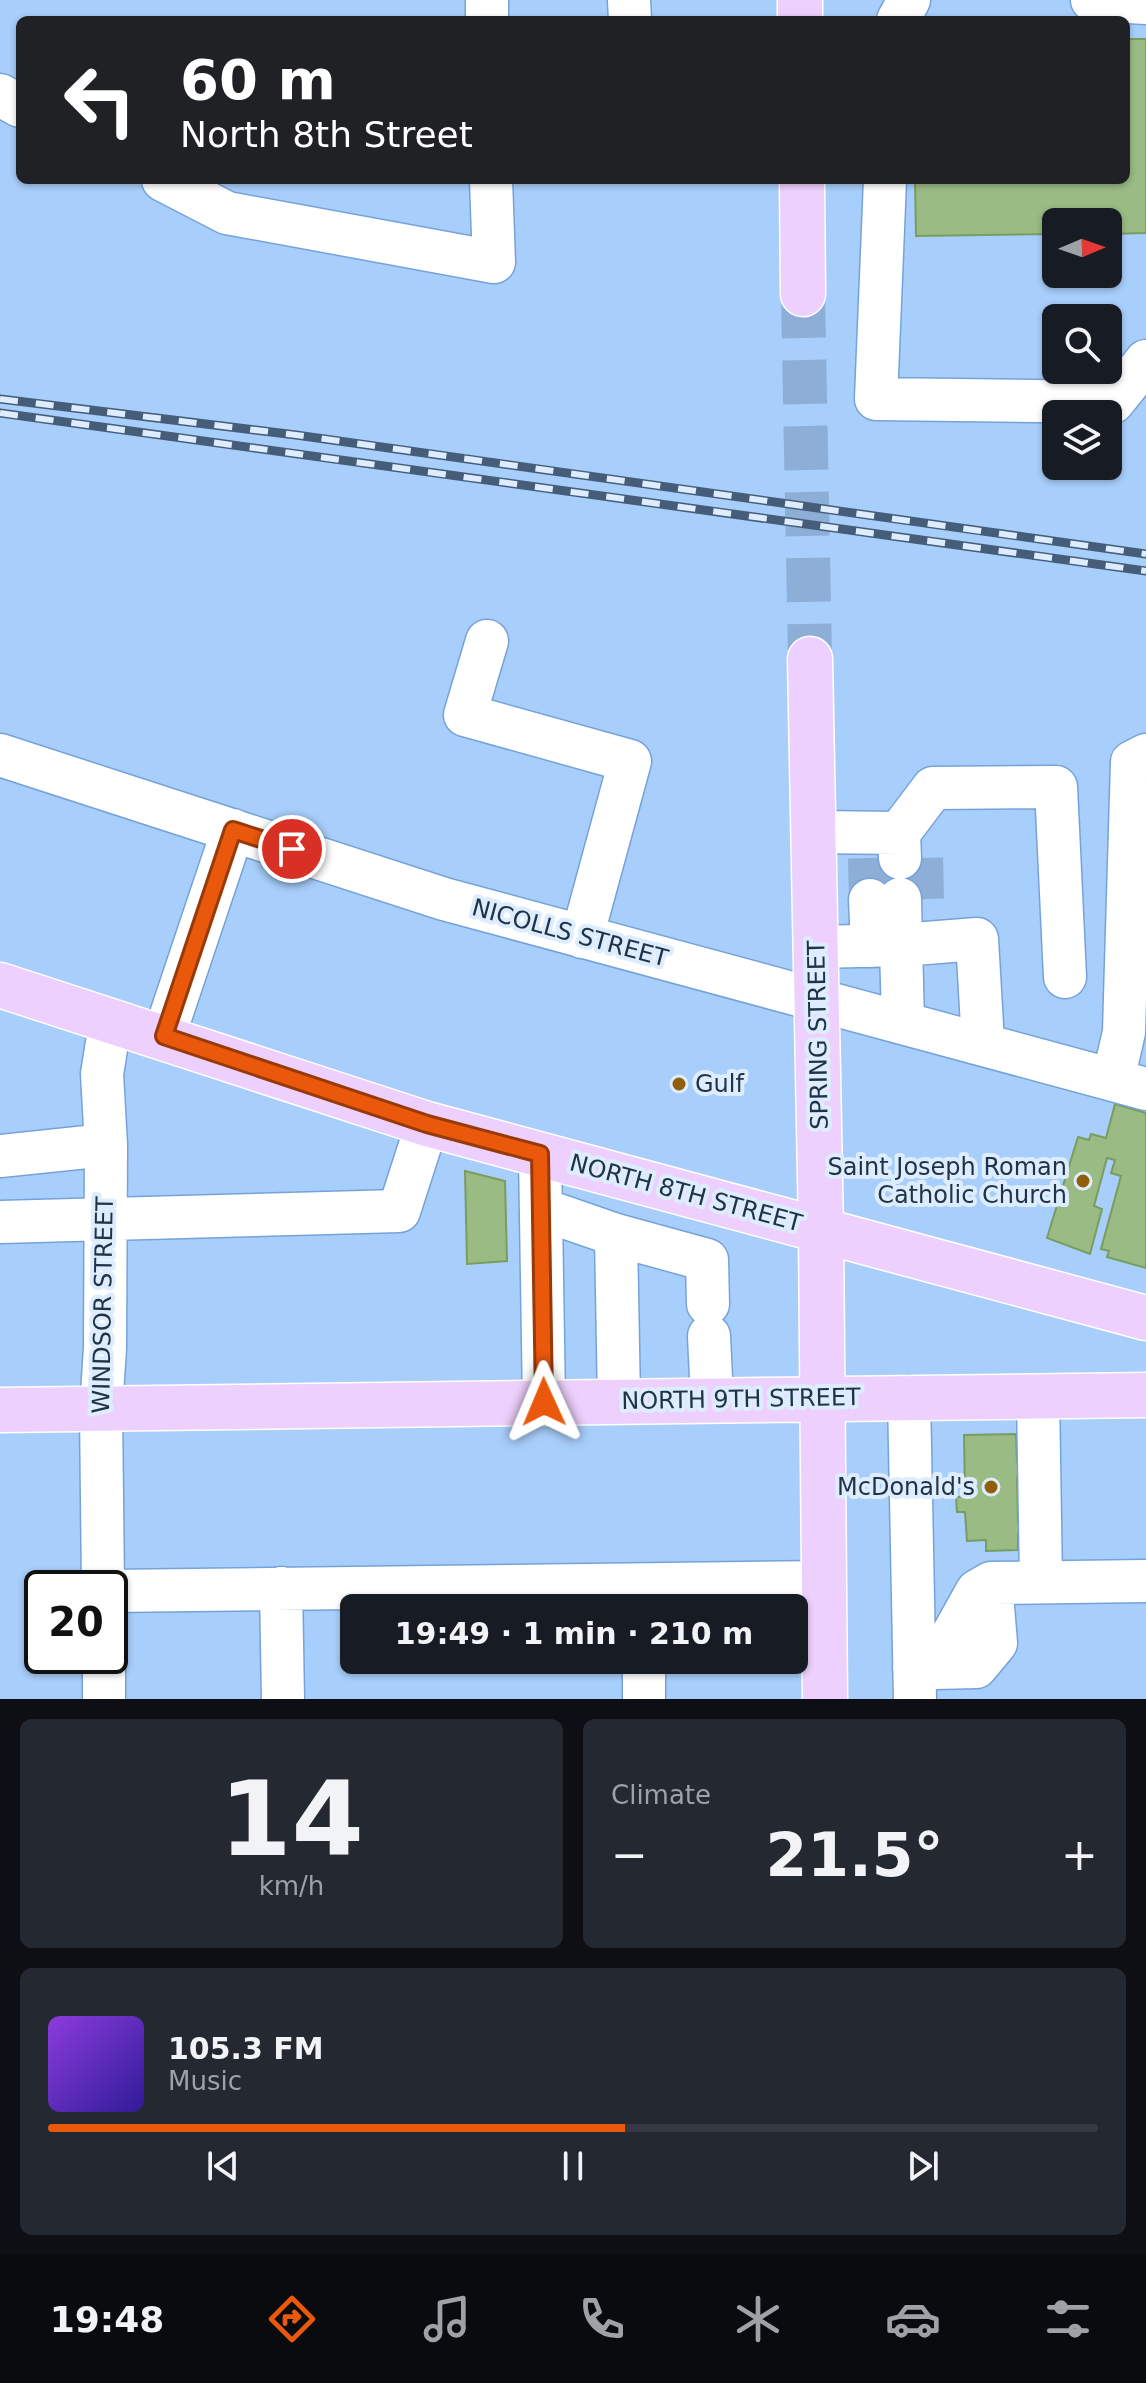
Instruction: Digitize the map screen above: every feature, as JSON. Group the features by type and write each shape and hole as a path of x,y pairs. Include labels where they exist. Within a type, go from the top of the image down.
{"main road":[{"path":"802,184 803,294"},
{"name":"SPRING STREET","path":"810,659 818,1000 825,1699"},
{"name":"NORTH 8TH STREET","path":"0,985 110,1024 164,1036 427,1124 1146,1318"},
{"name":"NORTH 9TH STREET","path":"0,1410 1146,1395"}],"street":[{"path":"1092,0 1146,3"},
{"path":"171,184 227,213 494,262 491,184"},
{"path":"885,184 876,399 1113,402 1146,361"},
{"path":"487,641 465,715 630,761 582,937"},
{"name":"NICOLLS STREET","path":"0,755 444,899 903,1021 1129,1085"},
{"path":"1129,1085 1124,1032 1135,1005 1132,762 1146,755"},
{"path":"903,1021 897,860 933,788 1056,787 1065,977"},
{"path":"164,1036 233,830"},
{"path":"814,832 897,860"},
{"path":"816,947 977,939 983,1043"},
{"name":"WINDSOR STREET","path":"103,1570 101,1409 105,1348 106,1145 102,1074 110,1024"},
{"path":"0,1222 399,1211 427,1124"},
{"path":"0,1156 106,1145"},
{"path":"540,1154 544,1402"},
{"path":"541,1209 616,1235 707,1260 712,1399"},
{"path":"616,1235 619,1401"},
{"path":"1038,1396 1041,1581"},
{"path":"909,1397 921,1678"},
{"path":"921,1678 977,1591 991,1583 1146,1581"},
{"path":"669,1594 823,1582"},
{"path":"128,1591 281,1588 552,1594"},
{"path":"281,1588 283,1699"},
{"path":"104,1674 104,1699"},
{"path":"644,1674 644,1699"}],"building":[{"path":"1130,39 1146,39 1146,233 1122,234 1122,208 1042,208 1042,234 916,236 915,184 1130,184"},
{"name":"Saint Joseph Roman Catholic Church","path":"1115,1104 1146,1113 1146,1268 1107,1257 1109,1251 1101,1249 1121,1176 1111,1173 1115,1160 1107,1158 1094,1206 1102,1209 1090,1254 1047,1238 1078,1137 1089,1140 1091,1134 1106,1138"},
{"path":"465,1171 505,1181 507,1261 467,1264"},
{"name":"McDonald's","path":"1016,1434 1017,1462 1025,1462 1025,1477 1017,1477 1018,1523 1025,1522 1026,1534 1018,1534 1018,1550 986,1551 986,1540 967,1541 965,1512 957,1512 956,1497 965,1497 964,1435"}],"tunnel":[{"path":"803,294 810,659"},
{"path":"869,858 870,900"},
{"path":"922,858 923,899"}],"railway":[{"path":"0,399 296,435 1146,554"},
{"path":"0,413 1146,571"}],"place":[{"name":"Gulf","path":"679,1084"},
{"name":"Saint Joseph Roman Catholic Church","path":"1083,1181"},
{"name":"McDonald's","path":"991,1487"}],"route":[{"path":"292,849 233,830 164,1036 427,1124 540,1154 544,1402"}]}
